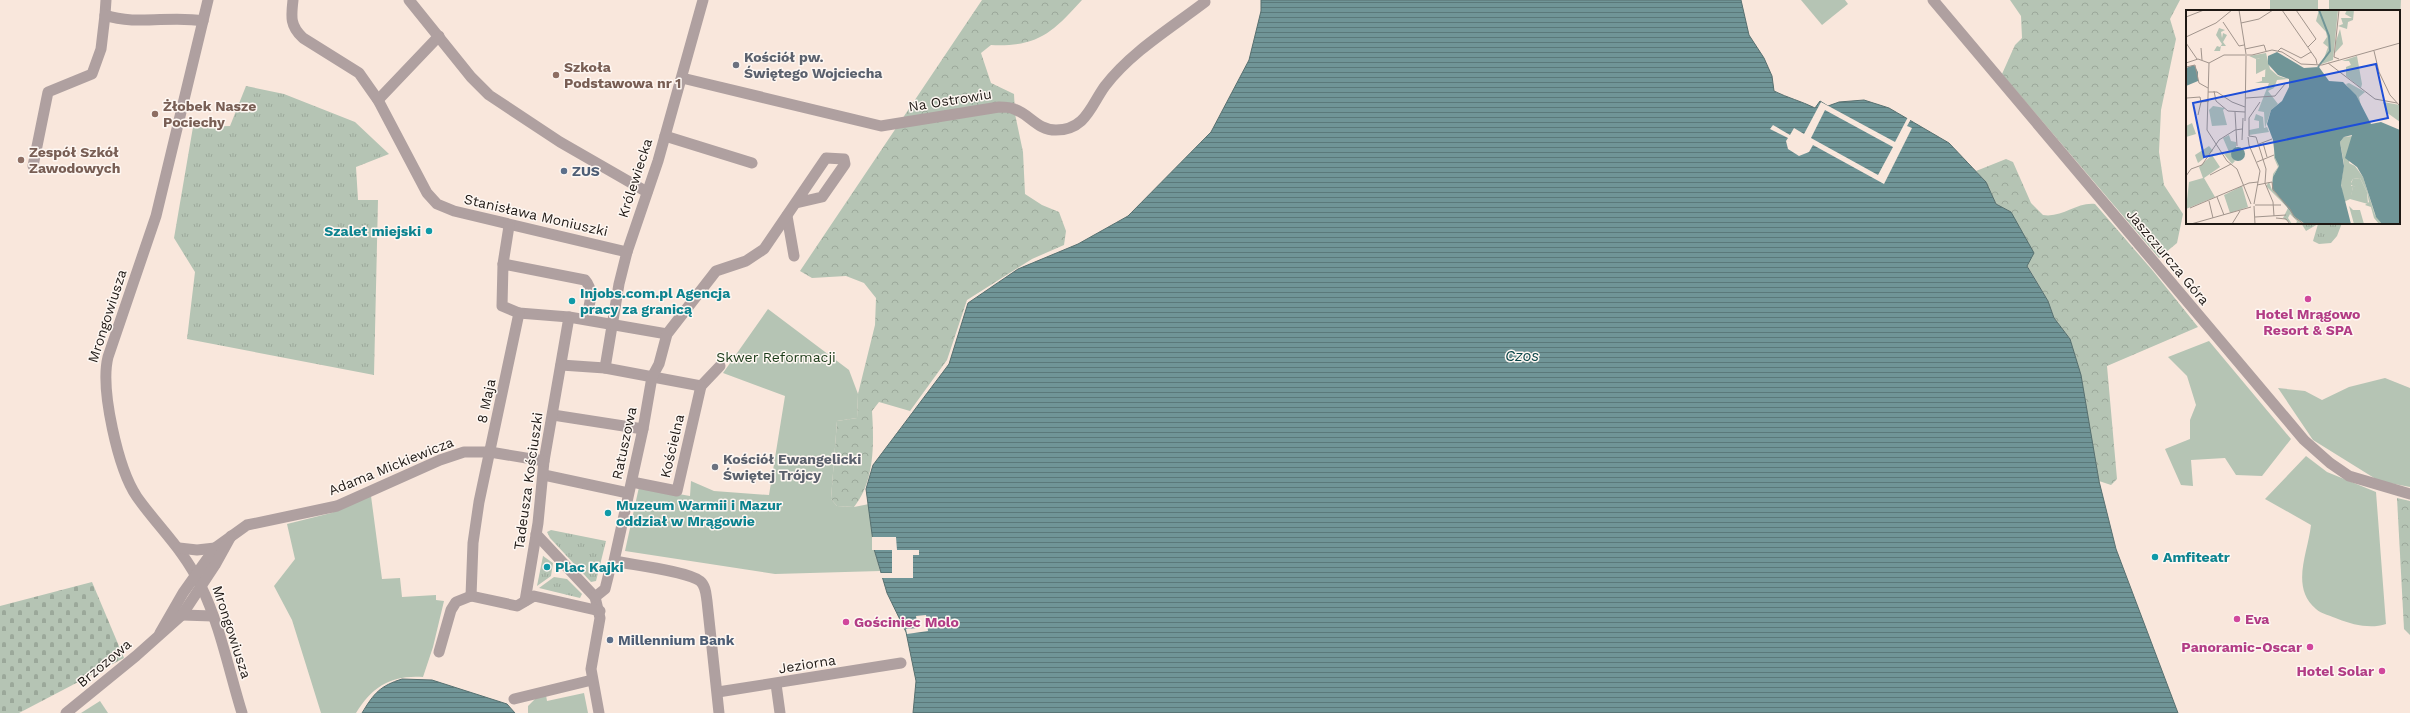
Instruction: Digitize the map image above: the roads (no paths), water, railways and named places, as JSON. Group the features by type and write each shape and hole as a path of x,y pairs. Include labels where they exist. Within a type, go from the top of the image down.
{"street":[{"path":"34,166 48,92 92,74 101,49 106,0"},
{"name":"Mrongowiusza","path":"208,0 156,216 112,346 104,375 109,409 128,479 143,504 179,548 198,581 213,616 242,713"},
{"name":"Stanisława Moniuszki","path":"293,0 291,19 295,31 303,38 359,73 378,100 427,193 437,204 454,211 509,226 567,236 627,252"},
{"path":"409,0 471,77 489,96 508,110 647,192"},
{"name":"Królewiecka","path":"604,368 613,325 619,284 627,252 665,136 703,0"},
{"name":"Jaszczurcza Góra","path":"1933,0 2304,440 2349,476 2410,494"},
{"name":"Na Ostrowiu","path":"682,78 881,126 999,107 1014,109 1040,128 1057,130 1072,127 1088,116 1105,86 1136,55 1205,2"},
{"path":"105,15 120,20 188,18 203,21"},
{"path":"378,100 439,36"},
{"path":"665,136 752,163"},
{"path":"509,226 503,264 502,306 519,313 586,319 667,334 716,271 746,261 764,249 826,158 844,159 845,164 822,197 796,203"},
{"path":"787,216 794,256"},
{"path":"503,264 585,280 590,285 591,296 586,319"},
{"name":"8 Maja","path":"471,596 476,522 519,313"},
{"name":"Tadeusza Kościuszki","path":"525,601 536,534 544,475 544,461 553,415 568,317"},
{"name":"Ratuszowa","path":"667,334 659,364 652,377 643,429 614,561 675,573 701,581 705,588 718,692"},
{"path":"561,359 652,377 663,377 701,386 720,366"},
{"name":"Kościelna","path":"632,482 677,491 701,386"},
{"path":"553,415 643,429"},
{"name":"Adama Mickiewicza","path":"198,581 215,548 247,525 337,506 440,460 464,452 490,452 544,461"},
{"path":"544,475 628,493"},
{"path":"536,534 595,597 600,610 591,669 599,713"},
{"name":"Adama Mickiewicza","path":"198,581 231,536"},
{"path":"179,548 197,550 215,548"},
{"path":"595,597 605,589 609,573"},
{"name":"Brzozowa","path":"66,713 136,656 160,633 182,615 198,581"},
{"name":"Brzozowa","path":"160,633 183,593 198,581"},
{"path":"439,652 451,610 456,602 471,596 517,606 534,596 600,610"},
{"path":"182,615 213,616"},
{"name":"Jeziorna","path":"718,692 901,664"},
{"path":"514,699 592,680"},
{"path":"776,684 780,713"},
{"path":"718,692 719,713"}],"water":[{"name":"Czos","path":"1261,0 1741,0 1749,35 1764,58 1772,76 1774,91 1815,108 1820,101 1828,106 1839,102 1864,100 1889,108 1949,143 1986,182 1996,204 2011,212 2034,253 2027,266 2048,301 2054,318 2070,339 2081,375 2099,481 2116,549 2178,713 913,713 916,681 906,632 887,593 874,549 866,489 873,465 949,364 968,303 1018,269 1078,244 1128,216 1211,132 1249,60 1261,11"},
{"path":"402,679 432,680 507,704 515,713 362,713 378,691 388,684"}],"place":[{"name":"Kościół pw. Świętego Wojciecha","path":"736,65"},
{"name":"Szkoła Podstawowa nr 1","path":"556,75"},
{"name":"Żłobek Nasze Pociechy","path":"155,114"},
{"name":"Zespół Szkół Zawodowych","path":"21,160"},
{"name":"ZUS","path":"564,171"},
{"name":"Szalet miejski","path":"429,231"},
{"name":"Hotel Mrągowo Resort & SPA","path":"2308,299"},
{"name":"Injobs.com.pl Agencja pracy za granicą","path":"572,301"},
{"name":"Kościół Ewangelicki Świętej Trójcy","path":"715,467"},
{"name":"Muzeum Warmii i Mazur oddział w Mrągowie","path":"608,513"},
{"name":"Amfiteatr","path":"2155,557"},
{"name":"Plac Kajki","path":"547,567"},
{"name":"Eva","path":"2237,619"},
{"name":"Gościniec Molo","path":"846,622"},
{"name":"Millennium Bank","path":"610,640"},
{"name":"Panoramic-Oscar","path":"2310,647"},
{"name":"Hotel Solar","path":"2382,671"}],"park label":[{"name":"Skwer Reformacji","path":"776,357"}]}
